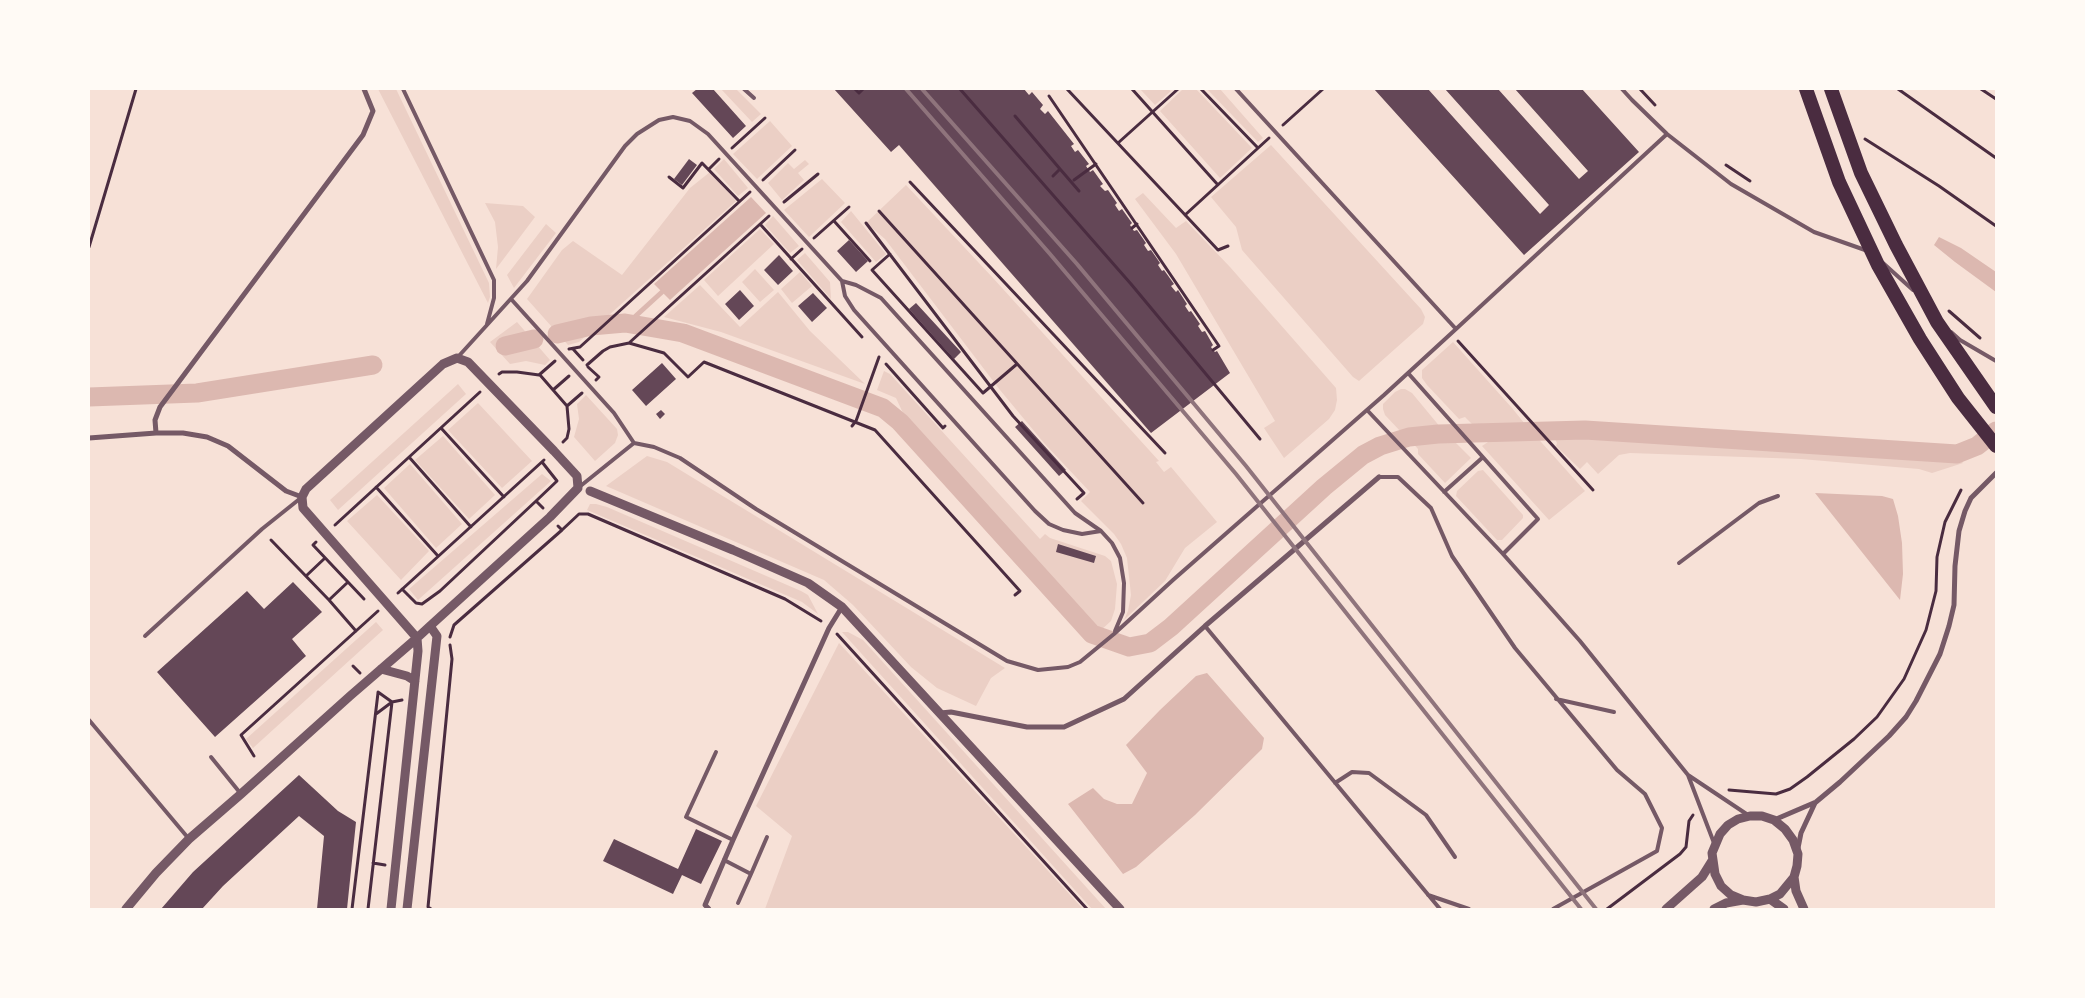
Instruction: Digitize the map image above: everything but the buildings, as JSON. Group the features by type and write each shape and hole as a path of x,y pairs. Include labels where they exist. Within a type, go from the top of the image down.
{"highway":[{"path":"1806,89 1839,182 1878,265 1958,398 1996,446"},
{"path":"1830,89 1861,173 1896,245 1937,322 1996,407"}],"street":[{"path":"156,433 155,420 160,407 363,134 373,111 364,89"},
{"path":"126,909 156,873 189,839 417,638 543,523 578,488 577,476 554,451 468,362 457,358 443,364 306,489 302,497 303,508 417,638 418,651 391,909"},
{"path":"89,438 156,433 183,433 207,437 228,446 286,491 302,497"},
{"path":"1774,820 1816,802 1889,736 1906,717 1929,679 1940,654 1954,605 1955,566 1959,531 1971,498 1996,474"},
{"path":"940,713 956,713 1027,726 1064,727 1124,699 1204,626 1379,477"},
{"path":"578,488 590,490 808,583 842,607 1120,909"},
{"path":"709,909 705,905 724,860 829,628 842,607"},
{"path":"407,909 437,636 430,626"},
{"path":"381,669 407,676 415,681"},
{"path":"1798,854 1794,840 1774,820 1762,816 1750,816 1738,819 1728,825 1720,834 1714,844 1712,861 1714,874 1721,886 1731,895 1743,900 1756,902 1770,899 1788,887 1794,877 1797,866 1800,833 1816,802"},
{"path":"1666,909 1702,876 1712,861"},
{"path":"1794,877 1796,891 1804,909"},
{"path":"1770,899 1784,909"},
{"path":"1714,909 1726,903 1743,900"}],"lane":[{"path":"403,89 494,280 494,298 487,326"},
{"path":"744,89 754,98"},
{"path":"1236,89 1456,329"},
{"path":"1622,89 1667,134 1739,188 1814,232 1864,249 1910,286 1941,323 1960,340 1996,362"},
{"path":"457,358 527,281 625,146 637,134 659,120 673,117 690,121 708,134 842,281 846,296 854,310 1035,511 1049,524 1063,530 1082,534 1101,531"},
{"path":"511,300 614,413 634,443 654,447 680,458 756,508 1007,661 1038,670 1054,670 1080,662 1114,634 1408,374 1667,134"},
{"path":"842,281 856,284 881,298 1075,513 1101,531 1112,543 1120,558 1124,583 1123,612 1114,634"},
{"path":"1408,374 1538,519 1503,554"},
{"path":"1367,410 1503,554 1594,657 1688,775 1730,805 1750,816"},
{"path":"578,488 634,443"},
{"path":"1444,492 1482,458"},
{"path":"1379,477 1398,477 1432,508 1452,556 1515,648 1617,770 1645,794 1662,828 1657,851 1553,909"},
{"path":"1679,563 1759,503 1778,496"},
{"path":"145,636 262,529 302,497"},
{"path":"1204,626 1440,909"},
{"path":"1556,699 1614,712"},
{"path":"89,720 189,839"},
{"path":"716,752 686,817 733,840"},
{"path":"211,757 241,794"},
{"path":"1335,783 1352,772 1369,773 1426,815 1455,857"},
{"path":"1688,775 1714,844"},
{"path":"738,903 767,837"},
{"path":"724,860 751,874"},
{"path":"1428,895 1469,909"}],"path":[{"path":"89,247 136,89"},
{"path":"855,89 859,93 863,89"},
{"path":"960,89 1108,256 1260,439"},
{"path":"1067,89 1218,250 1228,246"},
{"path":"1132,89 1218,185"},
{"path":"1201,89 1258,148"},
{"path":"1640,89 1656,107"},
{"path":"1898,89 1996,158"},
{"path":"1981,89 1996,99"},
{"path":"1118,143 1175,90"},
{"path":"1049,96 1138,224 1219,346 1213,350"},
{"path":"1015,116 1079,191"},
{"path":"732,148 764,118"},
{"path":"1859,135 1939,186 1996,226"},
{"path":"762,181 794,150"},
{"path":"709,170 721,158"},
{"path":"669,178 683,188 702,163 739,201"},
{"path":"1074,180 1096,164"},
{"path":"1185,214 1240,164"},
{"path":"1725,164 1756,185"},
{"path":"1053,176 1060,170"},
{"path":"783,203 818,174"},
{"path":"910,182 1165,453"},
{"path":"750,191 580,347 573,349 587,365 610,347 629,343 664,353 688,377 704,362 875,430 1020,591 1016,595"},
{"path":"849,208 836,219 870,261"},
{"path":"879,211 1143,503"},
{"path":"629,343 771,214"},
{"path":"866,223 1013,416 1084,493 1069,506"},
{"path":"760,224 867,342"},
{"path":"1132,228 1138,224"},
{"path":"890,254 872,270 983,393 1017,364"},
{"path":"1944,306 1984,341"},
{"path":"1451,333 1593,490"},
{"path":"852,426 856,422 880,356 873,350"},
{"path":"1194,358 1199,355"},
{"path":"540,375 561,356"},
{"path":"553,390 575,371"},
{"path":"499,374 502,372 517,372 540,375 567,406 569,429 567,438 562,443"},
{"path":"567,406 590,386"},
{"path":"335,525 482,390"},
{"path":"441,428 504,497"},
{"path":"409,457 471,527"},
{"path":"398,593 402,589 438,556 543,461 557,481 440,591 422,604 416,603 402,589"},
{"path":"1724,792 1728,790 1776,794 1790,789 1877,717 1904,679 1926,630 1936,592 1937,557 1945,522 1960,491 1967,485"},
{"path":"376,487 438,556"},
{"path":"536,500 541,506"},
{"path":"432,909 428,907 452,659 449,640 454,625 560,528 579,514 588,514 785,599 820,620"},
{"path":"271,540 356,631"},
{"path":"316,542 313,545 365,600"},
{"path":"306,576 325,558"},
{"path":"329,600 348,582"},
{"path":"440,591 443,595"},
{"path":"254,756 241,736 377,612 370,607"},
{"path":"837,634 1087,909"},
{"path":"352,909 378,693 392,702"},
{"path":"376,714 392,702"},
{"path":"368,909 392,702"},
{"path":"1607,909 1680,854 1686,847 1689,821 1694,814"},
{"path":"373,863 388,865"}],"shaded area":[{"path":"378,89 396,89 489,283 490,297 488,303"},
{"path":"721,89 736,89 761,114 752,122"},
{"path":"1140,89 1168,89 1171,91 1155,105"},
{"path":"1183,89 1196,89 1252,148 1220,178 1160,111"},
{"path":"1207,89 1220,89 1263,138 1258,142"},
{"path":"770,121 792,146 757,179 733,154"},
{"path":"1271,145 1421,309 1425,317 1423,324 1359,381 1353,377 1242,250 1236,227 1211,197"},
{"path":"724,159 748,188 738,196 714,169"},
{"path":"805,160 809,164 798,173 804,180 782,200 768,183 788,163 794,169"},
{"path":"710,172 736,201 579,342 568,345 527,299 562,250 573,241 622,275 690,188"},
{"path":"822,179 845,203 809,237 784,210"},
{"path":"906,185 1159,461 1156,462 1164,472 1171,467 1217,522 1185,548 1165,581 1124,620 1131,595 1127,558 1114,534 1081,501 1090,492 1044,443 1000,390 885,239 866,223"},
{"path":"1143,193 1176,228 1186,221 1230,267 1336,388 1337,400 1335,410 1329,419 1284,458 1264,428 1275,421 1176,254 1135,199"},
{"path":"751,197 766,213 670,300 654,284"},
{"path":"485,203 523,206 535,217 496,269 498,247 495,222"},
{"path":"851,211 886,254 876,262 841,222"},
{"path":"773,216 799,246 790,253 765,225"},
{"path":"546,224 556,233 514,288 507,275"},
{"path":"760,229 774,244 718,296 704,280"},
{"path":"1939,237 1961,248 1996,272 1996,292 1934,245"},
{"path":"805,253 830,282 831,299 797,260"},
{"path":"755,269 774,290 760,302 742,282"},
{"path":"800,272 812,286 792,303 781,289"},
{"path":"700,285 740,327 778,292 810,331 865,384 721,332 664,317"},
{"path":"517,322 550,360 545,365 526,361 510,364 490,342"},
{"path":"1453,342 1529,429 1477,429 1465,417 1459,419 1427,385 1422,378 1422,370"},
{"path":"884,371 890,374 1040,539 1045,534 1050,538 1105,556 1111,561 1117,584 1115,609 1111,621 1100,631 903,413 896,398 877,390"},
{"path":"458,384 466,394 338,510 330,500"},
{"path":"1401,389 1412,393 1441,428 1401,432 1385,415 1383,404 1395,392"},
{"path":"586,395 617,429 618,435 615,443 595,461 574,437 579,419 577,404"},
{"path":"478,403 532,461 502,488 448,430"},
{"path":"1533,433 1585,491 1549,520 1482,446 1488,442 1480,434"},
{"path":"443,436 495,495 469,519 415,460"},
{"path":"1554,437 1960,459 1963,463 1932,473 1919,469 1801,459 1630,453 1619,455 1598,474 1587,462 1580,469 1556,446 1557,443"},
{"path":"1452,439 1471,458 1445,483 1418,454 1418,449 1411,441"},
{"path":"647,456 667,462 1005,668 991,678 976,706 937,688 911,667 853,605 824,580 606,486"},
{"path":"410,464 462,524 436,548 384,488"},
{"path":"1483,470 1523,515 1523,518 1502,540 1497,540 1456,496 1457,491 1478,471"},
{"path":"542,474 551,481 418,600 409,589"},
{"path":"1815,493 1882,496 1893,499 1902,543 1903,574 1900,600"},
{"path":"377,495 429,551 401,580 347,521"},
{"path":"590,504 607,507 801,591 808,595 818,614 802,602 587,510"},
{"path":"376,622 383,630 253,748 246,739"},
{"path":"842,632 848,632 863,640 1106,909 1092,909"},
{"path":"839,643 1083,909 765,909 792,836 756,806"},
{"path":"1207,673 1264,738 1262,749 1195,815 1136,867 1123,874 1068,804 1093,788 1104,799 1117,804 1132,804 1147,773 1126,745 1196,676"}],"waterway":[{"path":"628,323 662,292"},
{"path":"557,334 591,326 625,323 683,333 883,408 900,422 1092,634 1129,647 1150,643 1171,627 1324,487 1363,455 1380,446 1409,437 1438,434 1585,430 1957,454 1977,446 1996,431"},
{"path":"505,346 534,339"},
{"path":"89,397 197,393 373,365"}],"railway":[{"path":"906,89 1050,254 1236,474 1581,909"},
{"path":"922,89 1077,264 1246,466 1596,909"}]}
